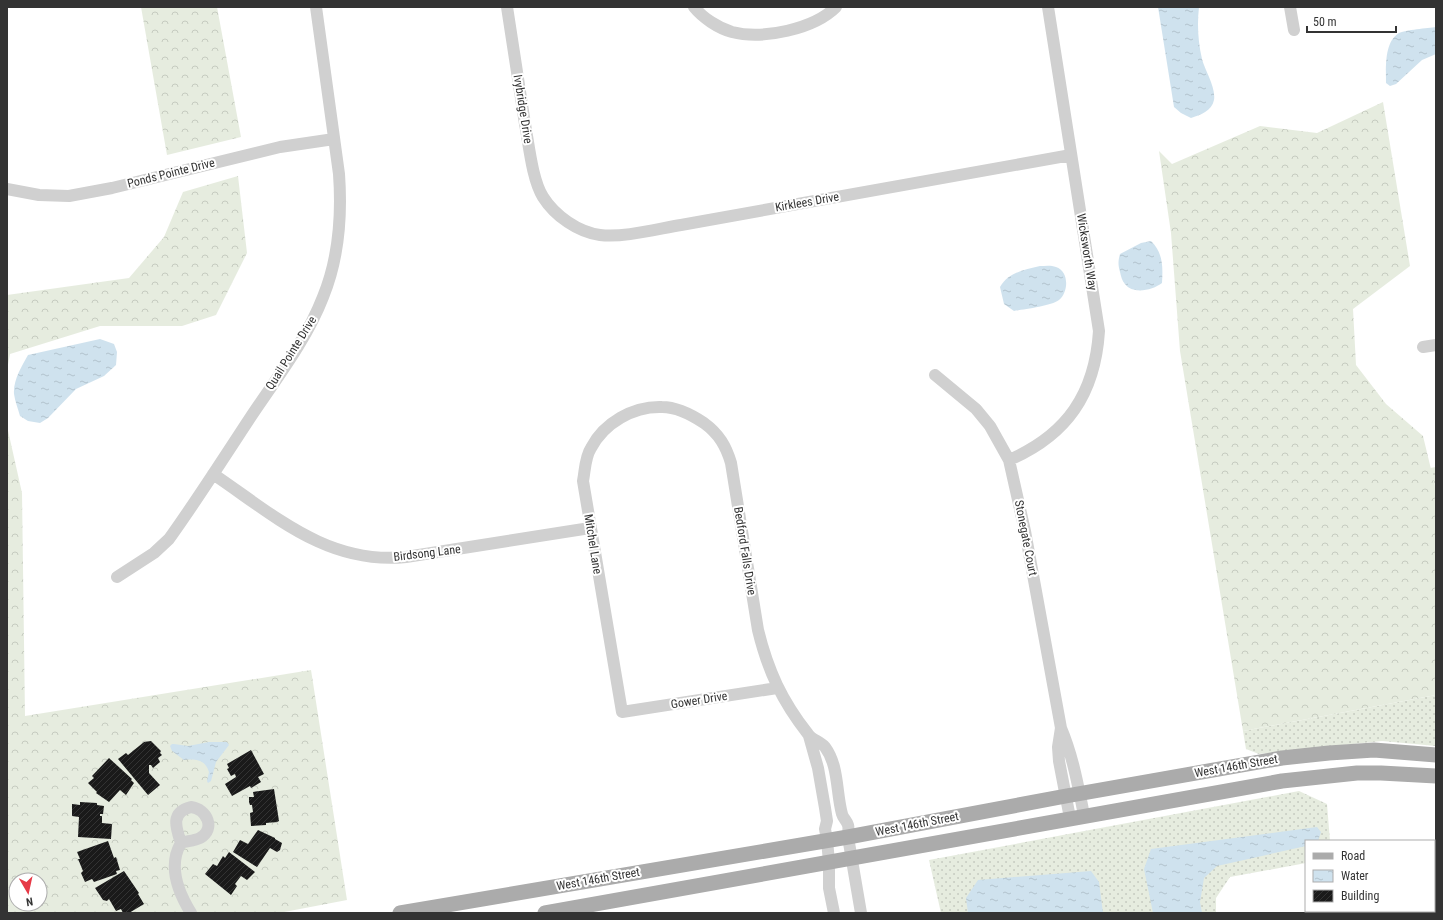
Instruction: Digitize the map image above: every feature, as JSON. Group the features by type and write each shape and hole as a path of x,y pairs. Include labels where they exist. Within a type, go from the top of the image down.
{"main road":[{"name":"West 146th Street","path":"400,913 848,837 1072,794 1303,755 1374,750 1436,755"},
{"name":"West 146th Street","path":"545,913 1282,780 1357,773 1436,776"}],"street":[{"name":"Quail Pointe Drive","path":"117,577 161,547 179,525 302,340 324,296 332,270 338,239 340,215 339,174 316,7"},
{"name":"Ivybridge Drive","path":"506,7 530,156 540,191 551,207"},
{"path":"694,7 707,19 723,28 733,32 745,34 763,34 783,31 810,24 823,18 836,7"},
{"name":"Wicksworth Way","path":"1009,460 1023,454 1047,439 1071,415 1089,385 1098,347 1099,331 1048,7"},
{"path":"1290,7 1294,30"},
{"name":"Ponds Pointe Drive","path":"7,189 39,196 69,196 106,189 280,147 334,139"},
{"name":"Kirklees Drive","path":"551,207 563,219 584,231 600,235 618,235 1071,155"},
{"path":"1423,347 1436,346"},
{"name":"Stonegate Court","path":"935,375 976,409 990,426 1009,460 1025,531 1061,728 1068,745 1072,794 1077,816"},
{"name":"Mitchel Lane","path":"622,712 583,481 590,449 597,438 609,426 621,418 635,411 648,407"},
{"name":"Bedford Falls Drive","path":"648,407 662,407 687,413 698,419 718,435 726,448 733,473 758,630 768,666 777,688 809,736 818,768 826,815 825,829 828,840 829,888 834,913"},
{"name":"Birdsong Lane","path":"213,474 307,536 322,544 354,554 391,558 406,557 590,528"},
{"name":"Gower Drive","path":"622,712 777,688"},
{"name":"Bedford Falls Drive","path":"809,736 824,746 831,759 842,816 848,824 848,837 861,913"},
{"path":"181,842 177,850 175,871 184,898 191,913"}],"green space":[{"path":"141,7 217,7 241,137 167,155"},
{"path":"1383,102 1410,266 1353,309 1356,365 1386,404 1423,436 1436,490 1436,695 1243,731 1180,351 1171,233 1159,151 1172,164 1260,126 1317,133"},
{"path":"238,176 247,253 216,315 182,326 100,326 10,354 7,370 7,295 129,278 164,237 183,192"},
{"path":"7,426 22,493 25,716 311,670 347,900 279,913 7,913"},
{"path":"1436,467 1436,490 1430,468"},
{"path":"1436,695 1436,746 1382,741 1259,754 1246,749 1243,731"},
{"path":"1299,791 1327,804 1330,840 1305,840 1305,863 1230,877 1216,898 1216,913 941,913 929,860"}],"water":[{"path":"1158,7 1199,7 1198,27 1202,59 1210,79 1214,100 1213,104 1208,110 1191,118 1181,113 1174,107"},
{"path":"1436,27 1436,54 1422,60 1396,84 1390,86 1386,83 1388,49 1394,37 1402,32"},
{"path":"1151,241 1160,255 1162,283 1154,288 1143,290 1133,289 1123,281 1119,265 1120,254 1141,243"},
{"path":"1040,266 1054,266 1060,269 1063,273 1066,287 1065,292 1059,300 1044,306 1014,311 1004,304 1000,287 1004,282 1017,272"},
{"path":"100,339 114,344 117,352 116,365 104,376 76,389 48,418 40,423 28,421 20,416 14,397 14,389 18,373 28,355"},
{"path":"209,742 227,742 229,745 216,762 211,781 208,783 209,772 205,764 196,760 184,760 172,751 170,746 174,744 188,746"},
{"path":"1317,827 1321,832 1318,840 1305,840 1305,846 1217,866 1204,878 1200,902 1202,913 1153,913 1144,869 1151,849"},
{"path":"1091,871 1099,882 1103,913 968,913 966,898 978,880"}],"building":[{"path":"151,741 161,751 160,753 162,755 158,758 160,762 153,768 149,765 149,773 160,785 148,795 118,759 126,753 128,755 144,742"},
{"path":"251,750 264,774 258,777 261,782 232,796 225,784 236,777 235,774 231,776 227,769 229,768 227,764"},
{"path":"109,758 132,779 131,780 134,783 126,795 120,790 109,802 96,793 97,792 88,783 94,778 92,776"},
{"path":"274,789 279,821 266,823 266,825 251,826 250,813 253,812 252,805 250,805 249,802 249,797 254,797 253,792"},
{"path":"80,802 97,803 97,805 104,806 103,814 100,814 100,816 102,816 102,823 112,824 111,839 78,837 79,817 72,816 72,804 80,805"},
{"path":"258,830 282,843 280,850 277,852 270,848 257,867 233,852 240,840 248,844"},
{"path":"108,841 114,858 116,857 120,870 116,871 117,874 94,882 92,879 85,882 81,873 83,871 77,852"},
{"path":"229,852 255,872 247,880 241,876 235,884 237,886 231,895 205,874 213,864 217,866 223,856 225,858"},
{"path":"124,871 139,893 138,894 144,904 129,913 123,913 121,909 116,911 109,899 107,901 103,900 95,888"}]}
